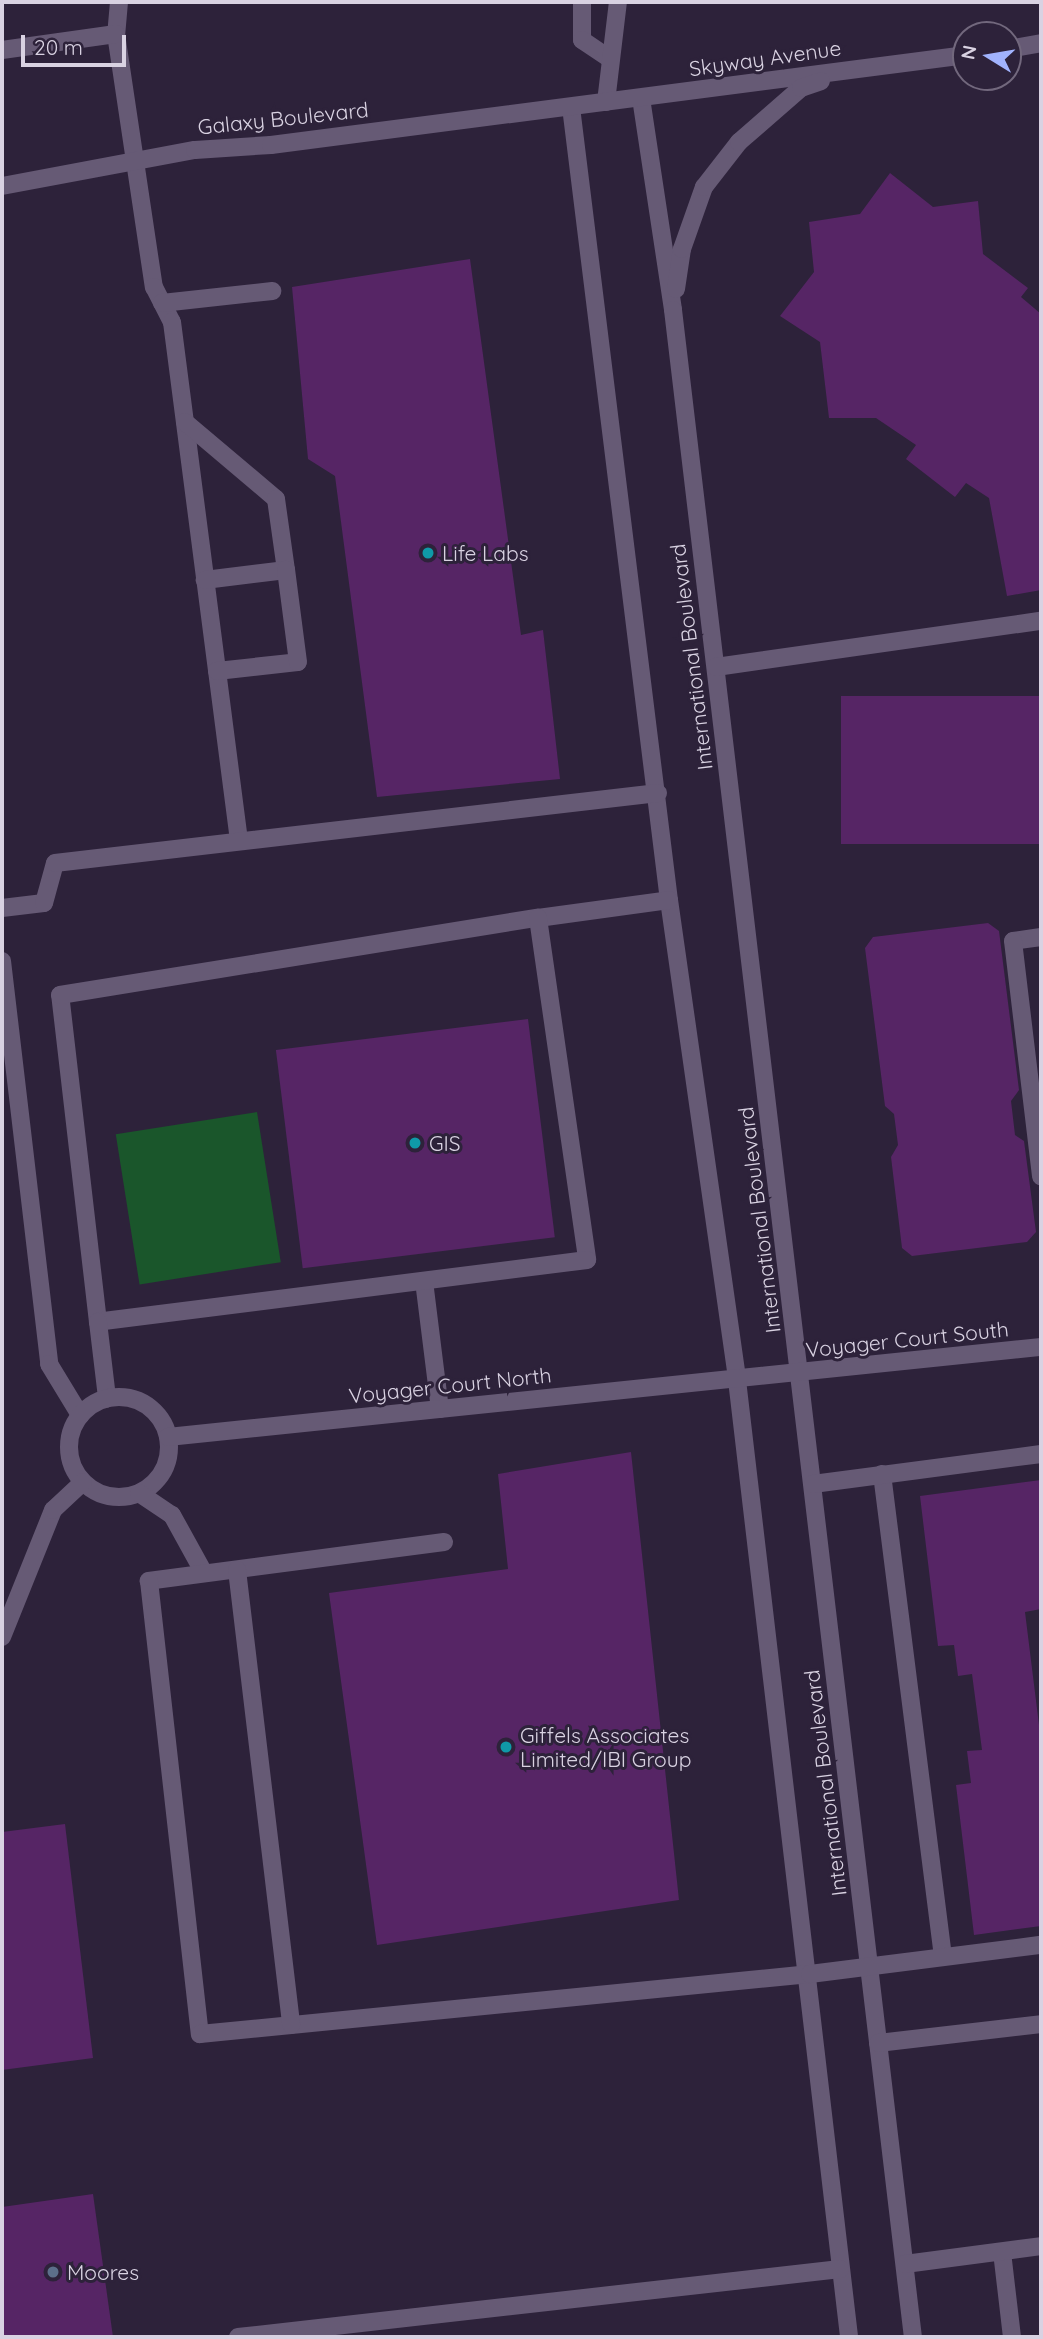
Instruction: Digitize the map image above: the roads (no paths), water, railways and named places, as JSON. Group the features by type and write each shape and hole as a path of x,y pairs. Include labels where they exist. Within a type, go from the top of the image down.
{"street":[{"path":"119,2 117,34 154,287 172,322 239,841"},
{"path":"582,2 583,40 609,58"},
{"path":"606,103 609,58 618,32 618,2"},
{"path":"2,50 117,34"},
{"path":"1022,46 1041,43"},
{"name":"Skyway Avenue","path":"571,107 952,57"},
{"path":"673,310 682,249 704,187 739,142 801,88 864,68"},
{"name":"International Boulevard","path":"641,98 673,310 913,2337"},
{"name":"Galaxy Boulevard","path":"2,186 136,160 571,107"},
{"name":"International Boulevard","path":"571,107 658,793 669,900 737,1380 810,1974 849,2337"},
{"path":"162,303 272,291"},
{"path":"185,422 276,499 298,662 217,671"},
{"path":"205,580 286,570"},
{"path":"716,667 1041,621"},
{"path":"2,908 44,903 55,863 658,793"},
{"path":"107,1398 60,995 538,918 669,900"},
{"path":"99,1322 587,1260 538,918"},
{"path":"1041,937 1013,941 1041,1176"},
{"path":"2,961 49,1364 80,1415"},
{"path":"424,1281 440,1409"},
{"name":"Voyager Court South","path":"737,1380 1041,1347"},
{"name":"Voyager Court North","path":"169,1437 737,1380"},
{"path":"139,1493 164,1470 169,1437 163,1422 138,1401 107,1398 80,1415 69,1443 74,1471 83,1482 105,1495 139,1493 172,1515 204,1573"},
{"path":"813,1485 1041,1454"},
{"path":"882,1474 943,1956"},
{"path":"2,1637 53,1510 83,1482"},
{"path":"444,1542 149,1581 200,2034 810,1974 1041,1945"},
{"path":"237,1570 291,2025"},
{"path":"878,2043 1041,2024"},
{"path":"905,2264 1041,2246"},
{"path":"1002,2252 1012,2337"},
{"path":"238,2337 840,2269"}],"place":[{"name":"Life Labs","path":"428,553"},
{"name":"GIS","path":"415,1143"},
{"name":"Giffels Associates Limited/IBI Group","path":"506,1747"},
{"name":"Moores","path":"53,2272"}]}
